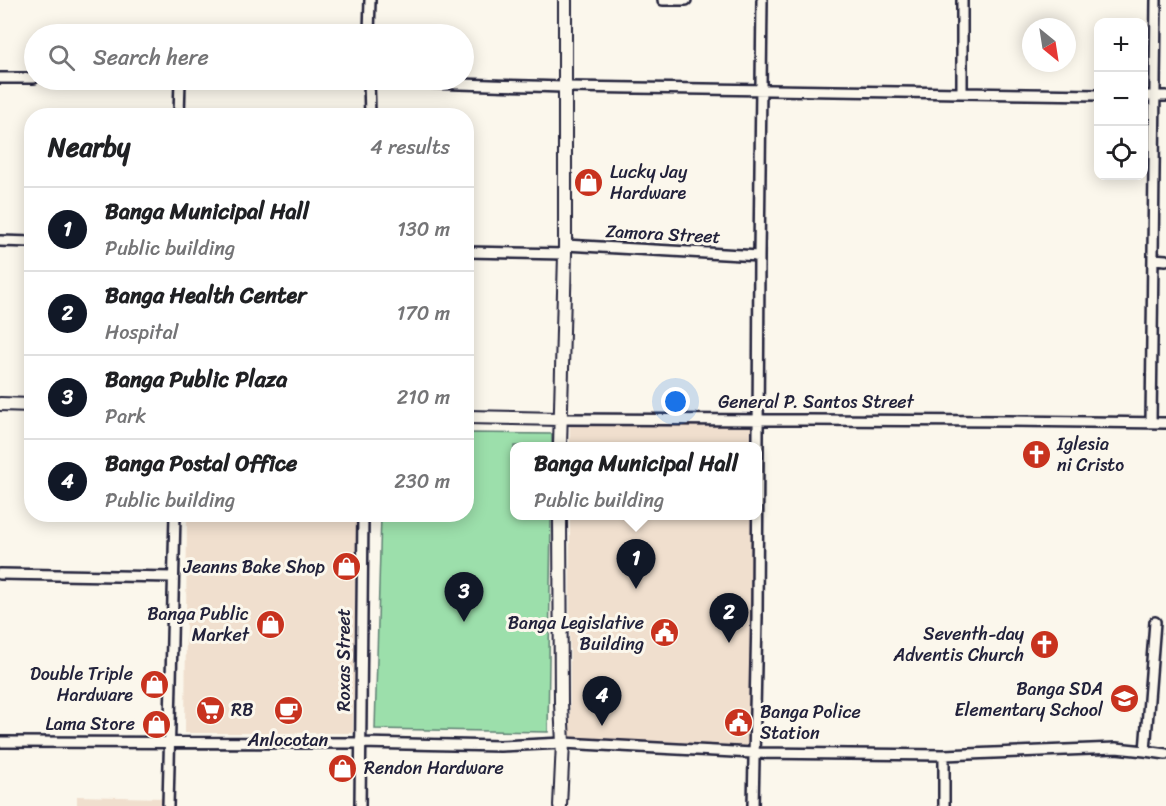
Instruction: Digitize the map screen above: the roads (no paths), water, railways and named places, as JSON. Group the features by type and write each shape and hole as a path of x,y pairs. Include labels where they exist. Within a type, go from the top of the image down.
{"main road":[{"path":"560,442 565,250 565,0"},
{"path":"0,404 24,405"},
{"name":"General P. Santos Street","path":"474,417 560,419"},
{"path":"560,520 563,743 560,806"}],"street":[{"path":"369,24 370,0"},
{"path":"663,0 686,0"},
{"path":"758,442 762,0"},
{"path":"962,0 962,93"},
{"path":"1151,423 1156,0"},
{"path":"0,78 24,78"},
{"path":"474,84 762,91 1094,95"},
{"path":"178,108 179,90"},
{"path":"369,90 369,108"},
{"path":"1148,96 1166,96"},
{"path":"0,242 24,242"},
{"name":"Zamora Street","path":"474,252 565,250 759,256"},
{"path":"1153,259 1166,260"},
{"name":"General P. Santos Street","path":"560,419 1166,423"},
{"path":"753,806 757,520"},
{"path":"168,806 175,522"},
{"name":"Roxas Street","path":"360,806 363,522"},
{"path":"0,574 173,577"},
{"path":"1145,751 1155,622"},
{"path":"0,742 360,743 500,746 563,743 753,753 944,755 1116,748 1166,754"},
{"path":"944,755 944,806"}],"place":[{"name":"Lucky Jay Hardware","path":"589,182"},
{"name":"Iglesia ni Cristo","path":"1036,454"},
{"name":"Jeanns Bake Shop","path":"346,567"},
{"name":"Banga Municipal Hall","path":"636,589"},
{"name":"Banga Public Plaza","path":"464,622"},
{"name":"Banga Public Market","path":"270,624"},
{"name":"Banga Legislative Building","path":"665,633"},
{"name":"Banga Health Center","path":"729,643"},
{"name":"Seventh-day Adventis Church","path":"1045,644"},
{"name":"Double Triple Hardware","path":"154,684"},
{"name":"Banga SDA Elementary School","path":"1124,699"},
{"name":"RB","path":"210,710"},
{"name":"Anlocotan","path":"288,711"},
{"name":"Banga Police Station","path":"739,722"},
{"name":"Lama Store","path":"156,724"},
{"name":"Banga Postal Office","path":"602,726"},
{"name":"Rendon Hardware","path":"343,768"}]}
